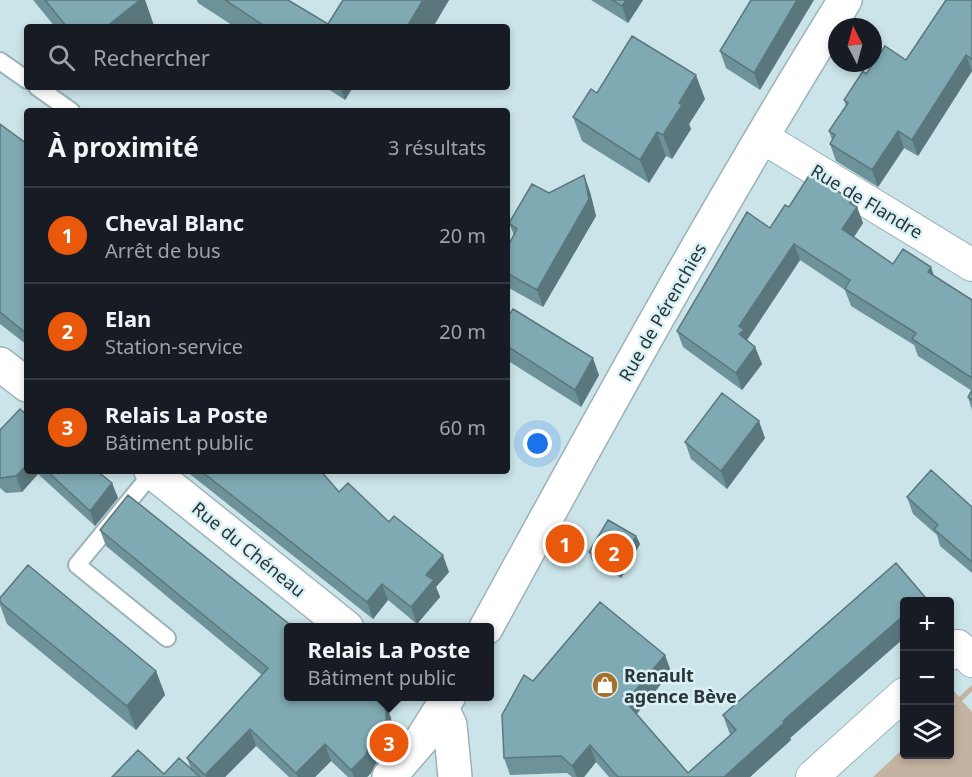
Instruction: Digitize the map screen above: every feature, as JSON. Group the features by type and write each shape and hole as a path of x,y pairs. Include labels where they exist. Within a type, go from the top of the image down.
{"main road":[{"name":"Rue de Pérenchies","path":"488,623 762,137 845,0"},
{"path":"0,364 24,383"},
{"name":"Rue du Chéneau","path":"155,474 342,623"},
{"path":"389,777 422,739 440,701"},
{"path":"440,701 450,725 455,777"}],"street":[{"name":"Rue de Flandre","path":"762,137 972,265"},
{"path":"953,651 958,646 972,661"},
{"path":"812,777 900,698"}],"lane":[{"path":"0,61 24,78"},
{"path":"41,90 67,108"},
{"path":"150,474 77,565 167,638"}],"shaded area":[{"path":"972,685 972,691 962,701 972,712 972,777 873,777 900,752 900,759 954,759 954,691 959,697"}],"building":[{"path":"45,0 140,0 110,24 65,24"},
{"path":"225,0 288,0 328,24 261,24"},
{"path":"343,0 423,0 409,24 328,24"},
{"path":"612,0 626,0 622,6"},
{"path":"751,0 797,0 754,73 720,51"},
{"path":"946,0 972,0 972,59 966,55 912,140 898,131 872,170 830,144 835,135 829,131 848,103 844,100 862,72 866,74 867,72 882,72 882,50 885,46 906,60"},
{"path":"632,36 696,75 679,103 682,105 663,135 657,132 640,160 573,117 591,89 597,93"},
{"path":"0,124 24,142 24,332 0,312"},
{"path":"810,174 852,200 850,203 857,207 842,229 893,264 903,249 931,267 928,272 972,300 972,378 912,339 916,333 845,289 850,280 794,244 739,326 744,330 739,334 755,347 736,373 677,331 747,212 770,228 785,205 789,207"},
{"path":"584,175 589,199 537,290 510,275 510,242 517,229 510,221 532,184 549,193"},
{"path":"513,309 593,358 575,390 510,348 510,314"},
{"path":"722,393 759,421 721,471 685,442"},
{"path":"20,409 24,412 24,468 16,476 0,478 0,430"},
{"path":"931,470 972,507 972,562 934,529 938,525 907,497"},
{"path":"50,474 101,474 112,483 90,511"},
{"path":"205,474 324,474 339,492 348,483 389,522 394,516 443,555 426,575 434,580 411,607 382,584 367,602"},
{"path":"128,495 288,623 284,623 284,701 384,701 387,727 365,756 351,770 325,744 296,773 250,729 205,775 187,758 268,668 100,530"},
{"path":"608,520 636,536 618,569 589,552"},
{"path":"896,563 925,597 900,597 900,619 783,721 784,723 724,777 618,777 590,745 572,766 561,756 504,758 502,715 524,675 533,681 600,602 665,655 626,702 688,773 736,730 723,715"},
{"path":"28,565 156,671 127,706 0,602 0,598"},
{"path":"138,750 164,774 179,758 200,777 112,777"}],"place":[{"name":"Cheval Blanc","path":"565,544"},
{"name":"Elan","path":"614,553"},
{"name":"Renault agence Bève","path":"605,685"},
{"name":"Relais La Poste","path":"389,743"}]}
